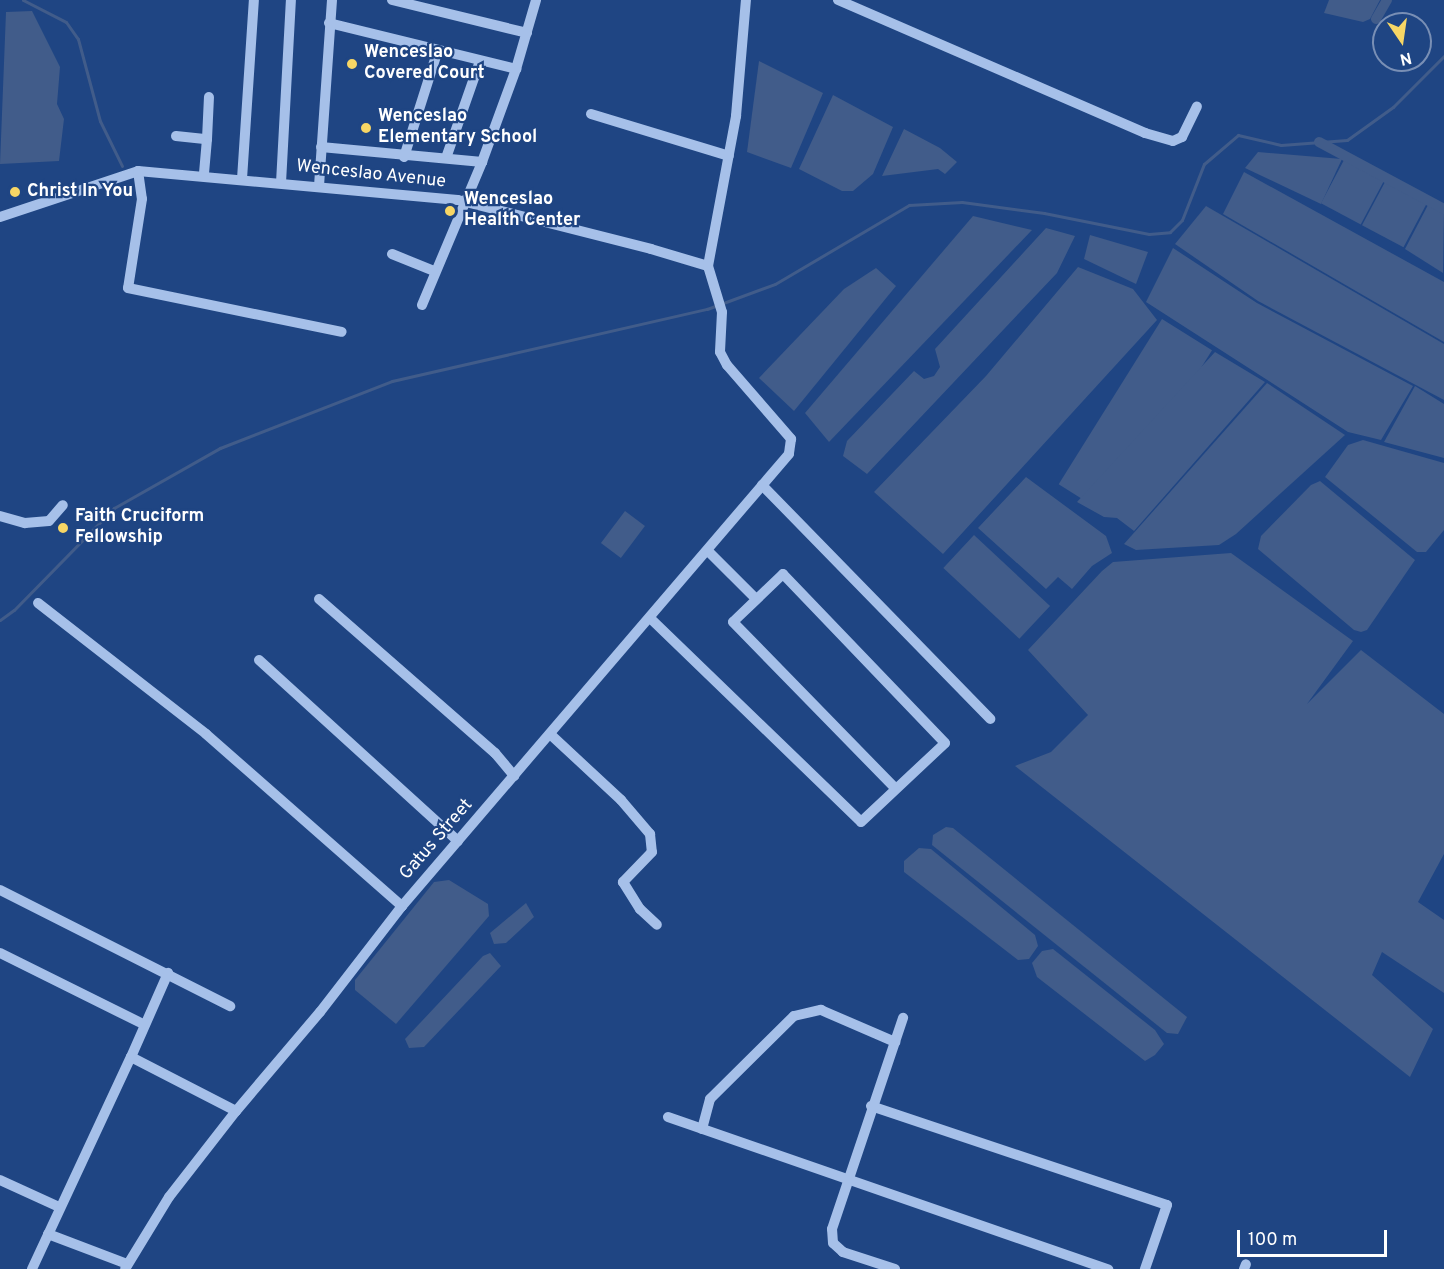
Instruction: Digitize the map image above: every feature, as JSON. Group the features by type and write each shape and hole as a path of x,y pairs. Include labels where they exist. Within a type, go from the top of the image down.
{"street":[{"path":"242,179 254,0"},
{"path":"281,183 291,0"},
{"path":"319,186 332,0"},
{"path":"392,0 527,33"},
{"path":"422,305 482,162 516,69 536,0"},
{"path":"708,266 736,116 746,0"},
{"path":"838,0 1145,133 1173,141 1182,137 1197,106"},
{"path":"330,23 516,69"},
{"path":"404,158 438,50"},
{"path":"446,158 480,61"},
{"path":"204,176 209,97"},
{"path":"591,114 729,156"},
{"path":"176,135 207,139"},
{"path":"321,147 404,158 446,158 482,162"},
{"path":"138,171 142,199 128,288 342,332"},
{"name":"Wenceslao Avenue","path":"0,217 138,171 319,186 467,202 708,266"},
{"path":"392,254 435,271"},
{"name":"Gatus Street","path":"126,1266 169,1197 236,1111 320,1012 402,906 708,551 792,446 784,426 727,365 720,352 722,312 708,266"},
{"path":"762,485 990,719"},
{"path":"0,516 26,523 49,521 63,505"},
{"path":"708,551 756,599"},
{"path":"650,618 861,822 945,743 783,574 734,622 896,788"},
{"path":"319,599 495,753 514,776"},
{"path":"38,603 206,734 402,906"},
{"path":"259,660 458,841"},
{"path":"550,734 621,800 650,834 652,852 623,882 640,909 657,925"},
{"path":"0,890 230,1006"},
{"path":"0,953 143,1023"},
{"path":"32,1269 131,1057 143,1023 168,974"},
{"path":"702,1129 710,1099 794,1016 821,1010 895,1042"},
{"path":"895,1269 843,1252 833,1244 832,1229 871,1106 903,1018"},
{"path":"131,1057 236,1111"},
{"path":"871,1106 1167,1205 1145,1269"},
{"path":"668,1117 767,1148 848,1179 1108,1269"},
{"path":"0,1180 59,1207"},
{"path":"48,1234 126,1266"}],"water":[{"path":"1329,0 1380,0 1370,19 1363,22 1324,13"},
{"path":"32,11 60,67 57,104 64,119 59,161 0,164 6,12"},
{"path":"759,61 823,93 791,168 747,152"},
{"path":"833,95 893,127 873,174 853,191 842,191 799,169"},
{"path":"904,129 940,148 957,162 945,174 938,169 882,176"},
{"path":"1258,152 1342,159 1321,204 1245,168"},
{"path":"1344,160 1384,181 1361,224 1321,203"},
{"path":"1244,172 1444,282 1444,342 1223,214"},
{"path":"1385,182 1426,204 1403,247 1362,225"},
{"path":"1429,203 1444,212 1443,273 1405,249"},
{"path":"1206,206 1444,344 1444,400 1258,301 1175,244"},
{"path":"973,216 1032,230 829,442 805,413"},
{"path":"1046,228 1075,236 1057,273 867,474 843,456 847,441 914,371 924,379 934,376 940,367 935,349"},
{"path":"1090,235 1148,252 1136,284 1084,259"},
{"path":"1173,248 1257,303 1413,386 1381,440 1348,432 1146,302"},
{"path":"1078,267 1133,289 1157,320 943,554 874,492 986,376"},
{"path":"876,268 896,286 794,411 759,378 844,289"},
{"path":"1162,319 1212,350 1109,516 1059,484"},
{"path":"1215,352 1265,382 1134,531 1117,518 1104,517 1077,502"},
{"path":"1267,383 1345,435 1236,534 1219,545 1136,550 1124,544"},
{"path":"1415,386 1444,404 1444,458 1384,442"},
{"path":"1363,440 1444,463 1444,530 1426,552 1417,552 1325,477 1348,445"},
{"path":"1026,477 1106,536 1112,553 1092,566 1072,589 1058,577 1046,589 978,528"},
{"path":"1320,481 1415,560 1367,630 1361,632 1354,630 1258,549 1261,536 1311,485"},
{"path":"625,511 645,526 621,558 601,543"},
{"path":"974,535 1050,606 1019,639 943,568"},
{"path":"1231,553 1353,641 1307,704 1361,650 1444,714 1444,854 1418,902 1444,920 1444,993 1382,952 1372,975 1433,1029 1410,1077 1015,766 1051,752 1088,715 1028,650 1102,571 1113,562"},
{"path":"946,827 953,828 1187,1017 1178,1034 1167,1033 932,845 933,835"},
{"path":"919,848 931,849 1035,935 1038,946 1029,959 1018,960 904,872 904,861"},
{"path":"449,880 488,904 489,916 396,1024 355,990 355,980 434,882"},
{"path":"526,903 534,917 506,943 494,944 490,933"},
{"path":"1053,949 1155,1030 1164,1044 1155,1055 1145,1061 1037,977 1032,963 1042,951"},
{"path":"490,953 501,966 424,1047 409,1048 405,1039 483,956"}],"waterway":[{"path":"23,0 66,22 78,39 100,121 122,166"},
{"path":"1380,12 1387,0"},
{"path":"0,620 14,610 114,508 220,448 392,381 707,309 775,284 909,205 962,202 1044,213 1149,234 1170,232 1182,220 1204,164 1238,135 1281,145 1347,140 1393,107 1444,56"},
{"path":"1319,142 1444,209"}],"place":[{"name":"Wenceslao Covered Court","path":"352,64"},
{"name":"Wenceslao Elementary School","path":"366,128"},
{"name":"Christ In You","path":"15,192"},
{"name":"Wenceslao Health Center","path":"450,211"},
{"name":"Faith Cruciform Fellowship","path":"63,528"}]}
